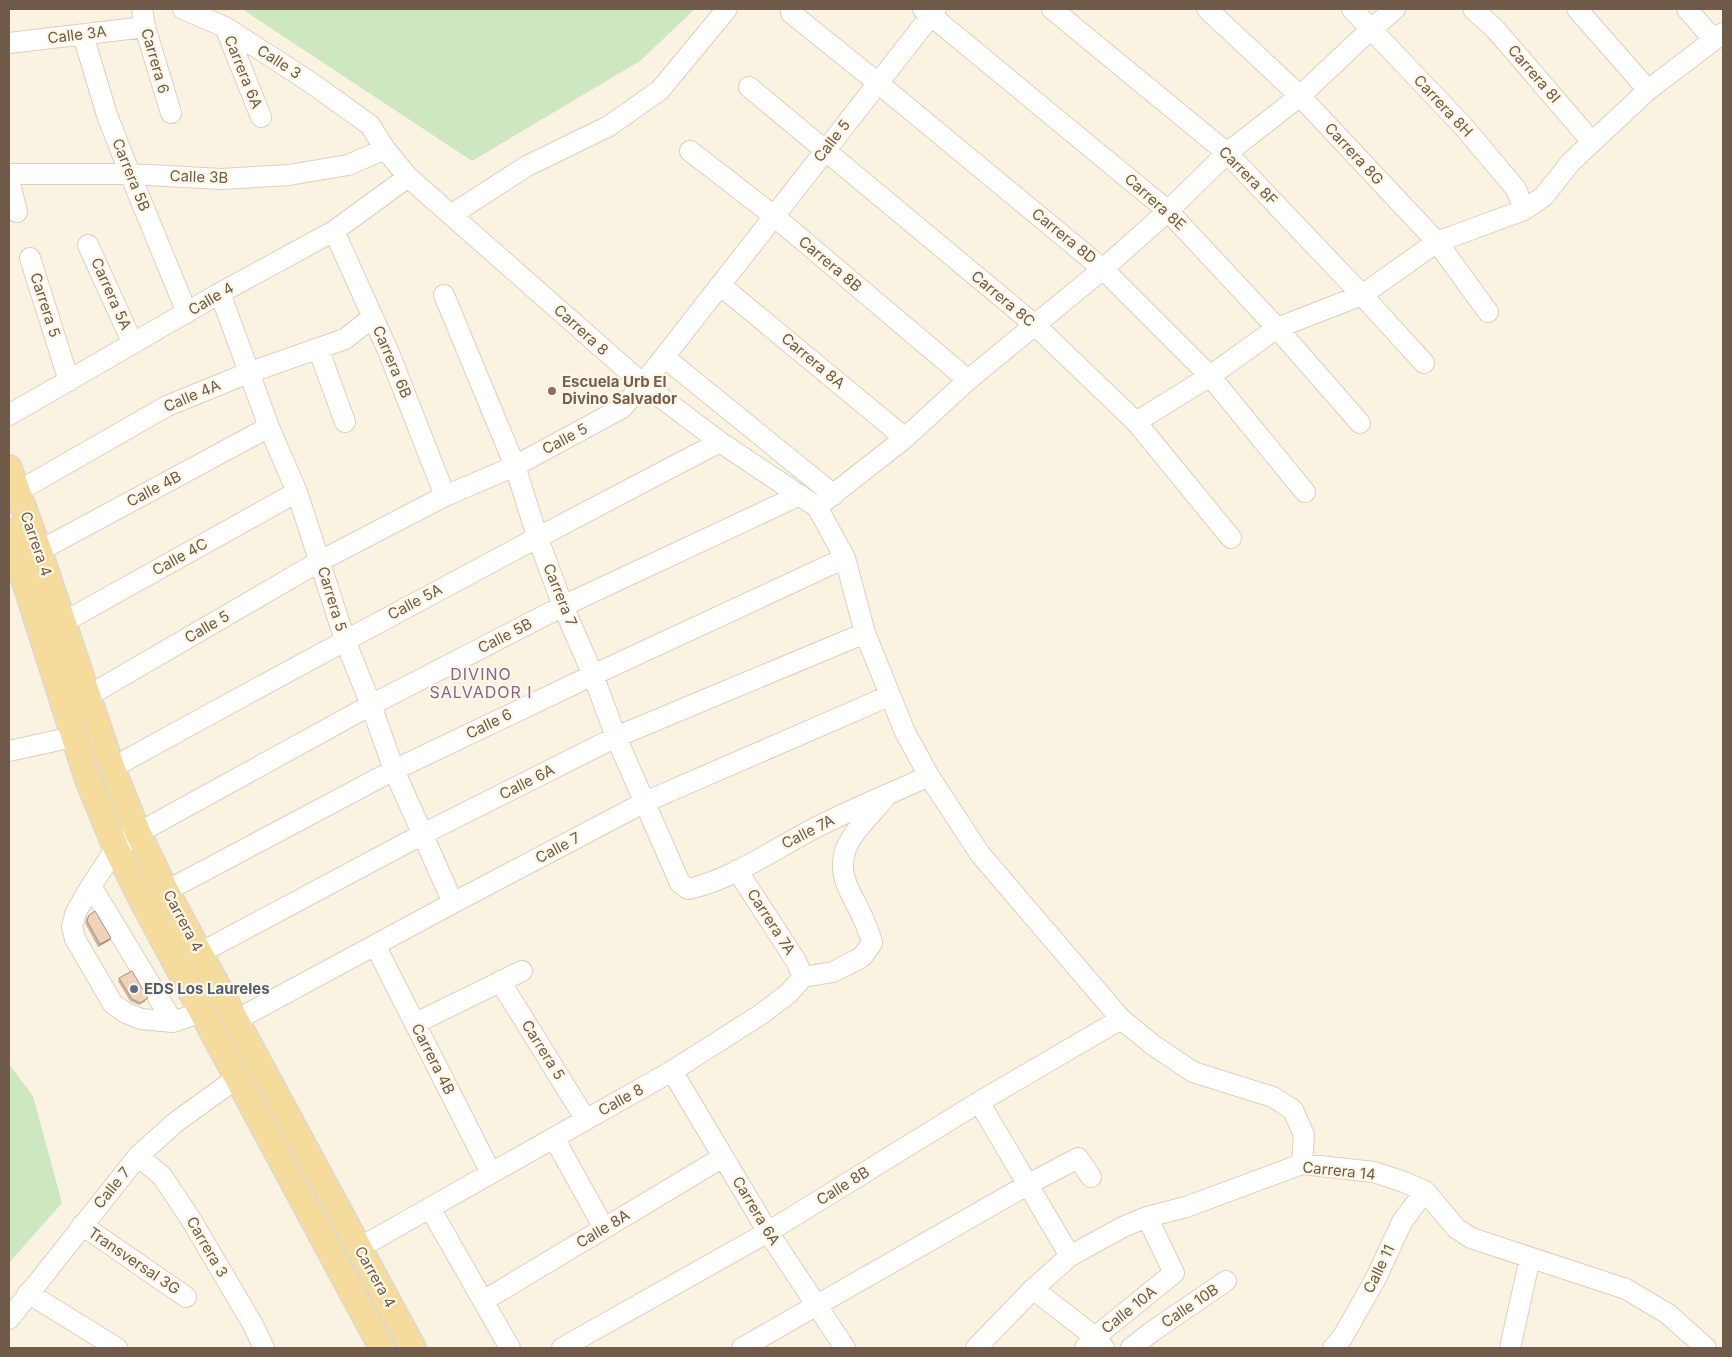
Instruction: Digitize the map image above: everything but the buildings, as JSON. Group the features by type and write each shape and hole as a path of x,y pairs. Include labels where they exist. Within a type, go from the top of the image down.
{"main road":[{"name":"Carrera 4","path":"9,468 112,768 138,833 166,891 414,1348"},
{"name":"Carrera 4","path":"9,532 88,780 116,848 143,902 382,1348"}],"street":[{"name":"Calle 3","path":"183,9 225,27 310,82 370,125"},
{"path":"451,215 528,166 609,126 660,90 727,9"},
{"name":"Carrera 8F","path":"1052,9 1227,153 1424,363"},
{"name":"Carrera 8G","path":"1208,9 1300,96 1437,242 1488,312"},
{"name":"Carrera 8H","path":"1352,9 1462,126 1516,189 1524,210"},
{"path":"1302,1164 1304,1135 1293,1110 1273,1097 1193,1072 1153,1045 1122,1019 980,854 929,776 905,732 865,633 845,558 817,506 834,495 906,438 968,380 1036,325 1168,211 1227,153 1300,96 1395,9"},
{"name":"Carrera 8I","path":"1473,9 1496,30 1592,142"},
{"path":"1577,9 1648,90"},
{"path":"1136,422 1210,376 1277,328 1362,295 1437,242 1524,210 1544,196 1570,162 1648,90 1718,37 1687,9"},
{"name":"Calle 5","path":"88,696 320,561 445,496 515,466 622,408 643,384 878,83 930,11"},
{"name":"Carrera 8E","path":"930,11 1168,211 1277,328 1360,423"},
{"name":"Carrera 8D","path":"791,13 1103,268 1210,376 1305,492"},
{"name":"Calle 3A","path":"9,43 83,35 143,18"},
{"name":"Carrera 6","path":"143,18 171,114"},
{"name":"Carrera 6A","path":"225,27 261,117"},
{"name":"Carrera 5B","path":"83,35 107,115 187,313"},
{"name":"Carrera 8C","path":"749,87 1036,325 1136,422 1230,538"},
{"name":"Carrera 8","path":"370,125 385,149 408,177 643,384 720,442 817,506"},
{"name":"Calle 3B","path":"9,174 130,174 220,179 289,175 348,164 385,149"},
{"name":"Carrera 8B","path":"690,151 774,216 968,380"},
{"name":"Calle 4","path":"9,415 220,293 334,231 408,177"},
{"path":"9,180 17,212"},
{"name":"Carrera 6B","path":"334,231 390,353 445,496"},
{"name":"Carrera 5A","path":"88,245 133,344"},
{"name":"Carrera 5","path":"30,258 69,381"},
{"name":"Carrera 8A","path":"720,285 906,438"},
{"name":"Carrera 5","path":"220,293 248,373 297,492 345,640 394,770 453,903"},
{"name":"Carrera 7","path":"444,295 515,466 537,536 563,606 593,675 616,737 680,883 688,889"},
{"name":"Calle 4A","path":"17,492 167,406 248,373 345,339 374,317"},
{"path":"318,348 345,422"},
{"path":"664,357 834,495"},
{"name":"Calle 4B","path":"39,551 269,427"},
{"name":"Calle 5A","path":"112,768 537,536 720,442"},
{"name":"Calle 4C","path":"62,623 297,492"},
{"name":"Calle 5B","path":"116,848 138,833 371,705 563,606 800,495"},
{"name":"Calle 6","path":"166,891 394,770 845,558"},
{"name":"Calle 6A","path":"200,953 423,834 616,737 865,633"},
{"name":"Calle 7","path":"236,1020 645,802 890,696"},
{"path":"9,751 74,737"},
{"name":"Calle 7A","path":"688,889 704,886 825,822 929,776"},
{"path":"803,977 833,972 862,957 872,943 869,930 847,888 841,863 847,842 887,795"},
{"path":"116,848 76,912 72,926 75,939 113,1004 126,1013 141,1018 173,1022 202,1012"},
{"name":"Carrera 7A","path":"737,870 796,961 803,977"},
{"path":"91,886 173,1022"},
{"name":"Carrera 4B","path":"375,945 491,1173"},
{"path":"416,1023 522,970"},
{"name":"Calle 8","path":"359,1248 672,1071 760,1015 789,993 803,977"},
{"name":"Carrera 5","path":"500,981 586,1120"},
{"name":"Calle 8B","path":"562,1348 768,1232 979,1102 1122,1019"},
{"name":"Carrera 6A","path":"672,1071 768,1232 815,1306 845,1348"},
{"name":"Calle 7","path":"9,1319 138,1156 176,1122 237,1078"},
{"path":"979,1102 1070,1256"},
{"path":"554,1138 604,1228"},
{"name":"Carrera 3","path":"138,1156 162,1176 190,1218 252,1323 264,1348"},
{"name":"Calle 8A","path":"483,1301 723,1157"},
{"path":"742,1348 1027,1185 1078,1158 1091,1178"},
{"name":"Carrera 14","path":"976,1348 1033,1289 1070,1256 1122,1226 1146,1217 1186,1207 1302,1164 1374,1172 1425,1191 1456,1228 1470,1238 1626,1289 1668,1314 1706,1348"},
{"name":"Calle 11","path":"1333,1348 1342,1338 1375,1280 1402,1222 1425,1191"},
{"path":"430,1208 510,1348"},
{"name":"Calle 10A","path":"1095,1345 1174,1273 1146,1217"},
{"name":"Transversal 3G","path":"82,1225 186,1297"},
{"path":"1510,1348 1530,1258"},
{"name":"Calle 10B","path":"1131,1348 1226,1282"},
{"path":"1033,1289 1095,1345"},
{"path":"28,1293 117,1348"}],"green space":[{"path":"242,9 695,9 640,61 472,161"},
{"path":"9,1064 33,1096 62,1203 9,1263"}],"place":[{"name":"Escuela Urb El Divino Salvador","path":"552,391"},
{"name":"EDS Los Laureles","path":"134,989"}],"district":[{"name":"DIVINO SALVADOR I","path":"481,683"}]}
